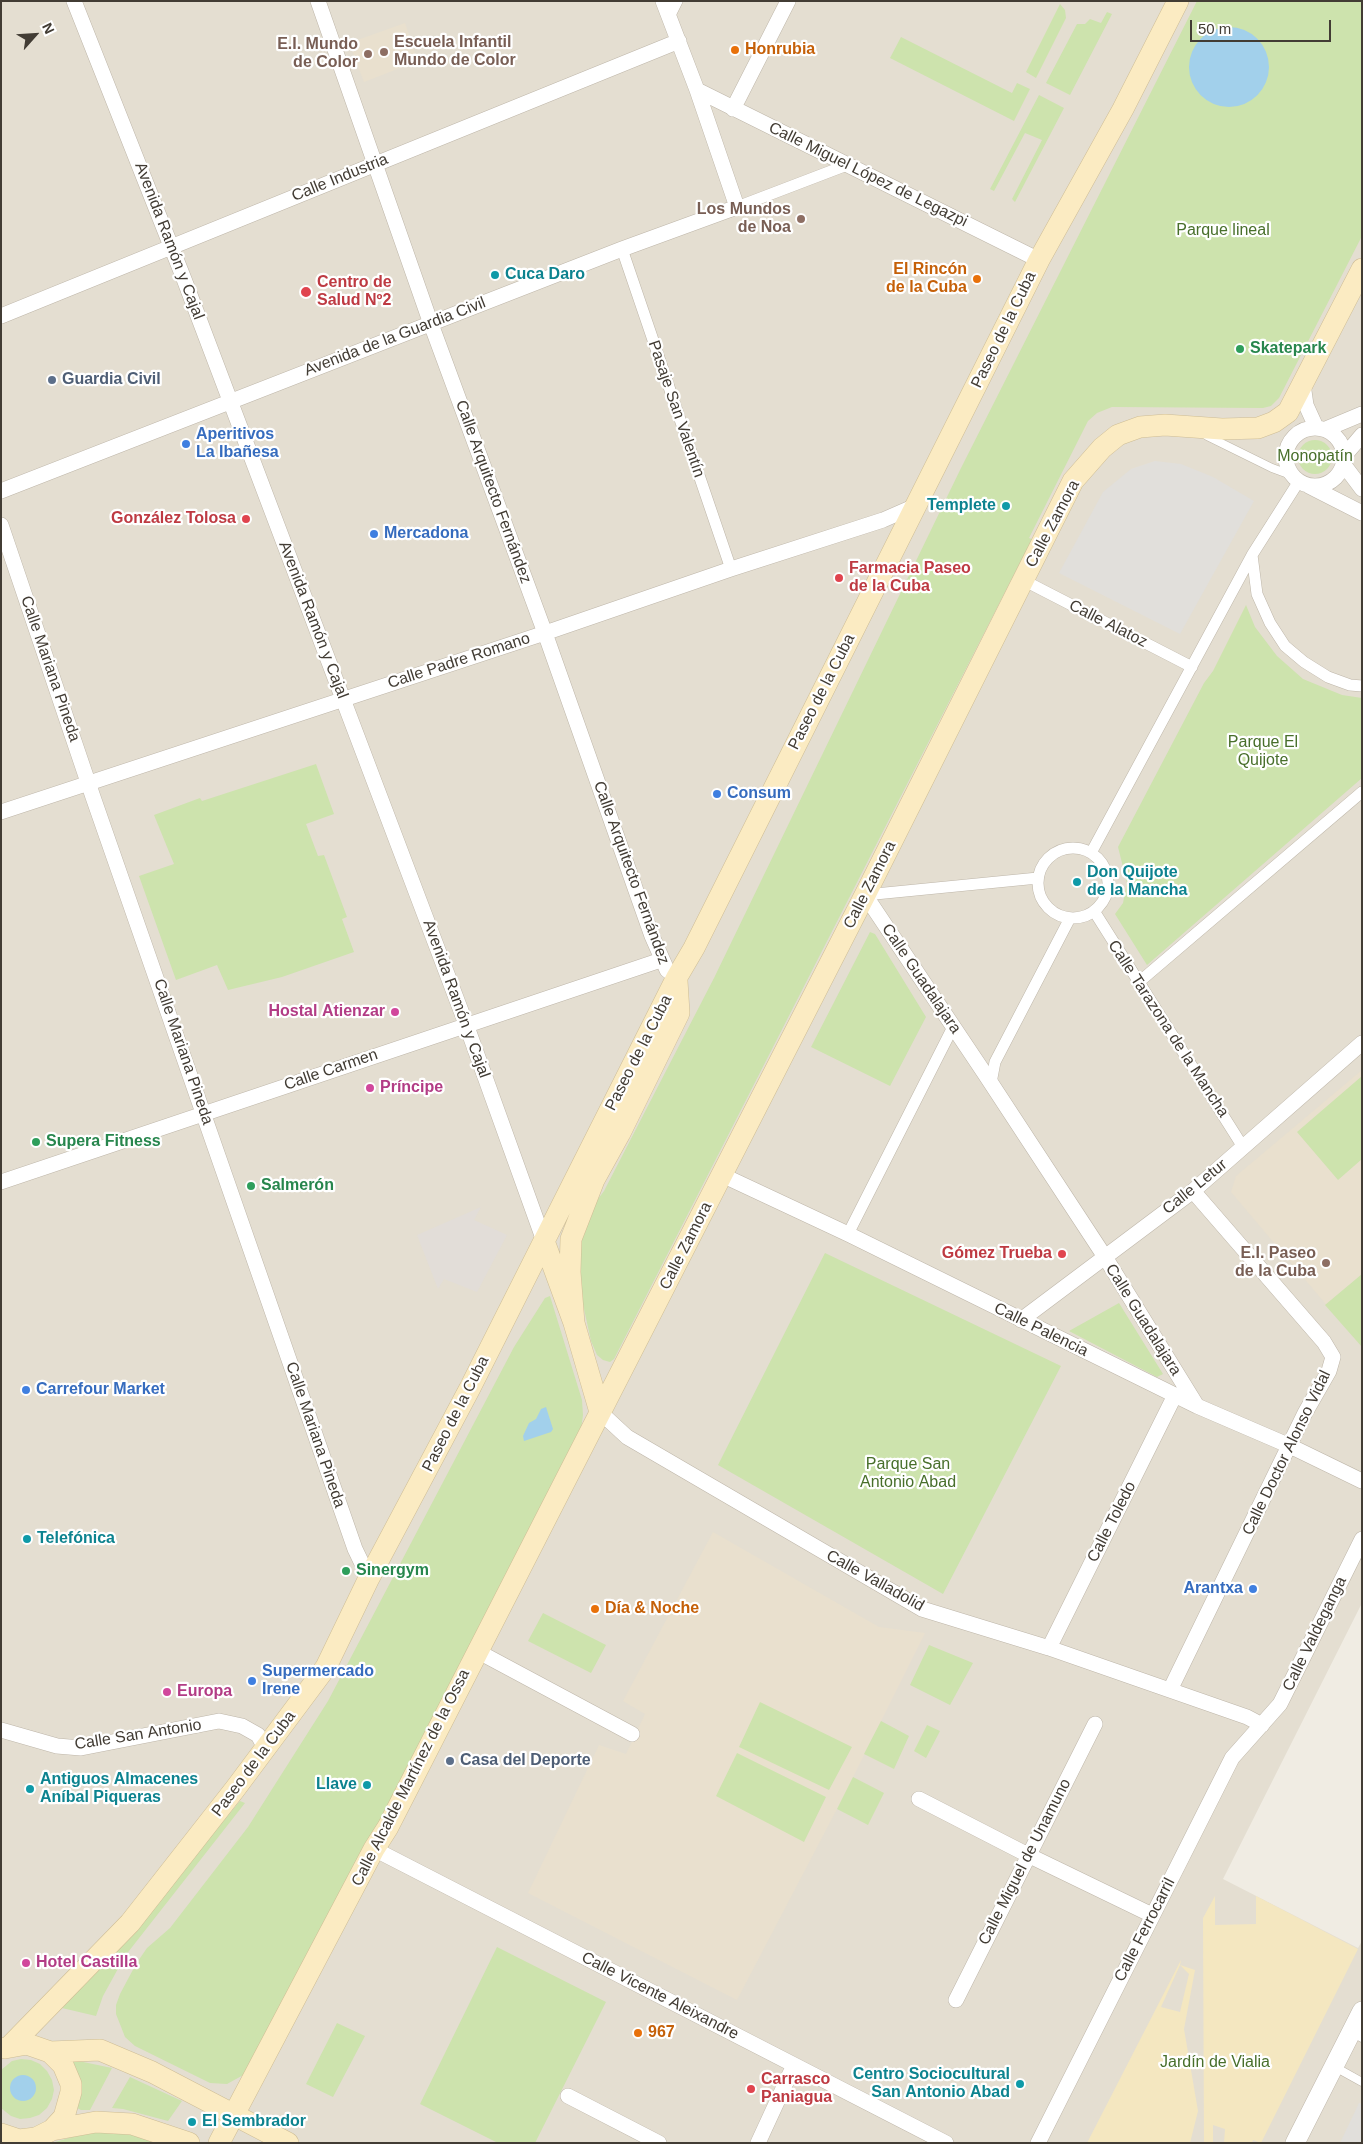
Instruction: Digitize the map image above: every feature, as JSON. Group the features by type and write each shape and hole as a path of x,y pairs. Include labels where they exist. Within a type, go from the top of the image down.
{"main road":[{"name":"Paseo de la Cuba","path":"6,2047 130,1923 236,1790 326,1667 369,1578 470,1388 677,977 713,910 915,506 934,474 1039,260 1123,109 1178,1"},
{"name":"Calle Zamora","path":"600,1412 1074,482 1102,448 1118,435 1140,428 1165,425 1192,428 1258,428 1274,422 1288,412 1362,269"},
{"path":"574,1323 570,1272 571,1239 594,1180 620,1133 678,1013 677,977"},
{"path":"544,1241 574,1323 600,1412"},
{"name":"Calle Alcalde Martínez de la Ossa","path":"220,2143 374,1849 388,1827 600,1412"},
{"path":"6,2047 27,2044 50,2052 100,2050 152,2072 288,2143"},
{"path":"38,2137 64,2117 71,2092 71,2084 63,2065 50,2052"},
{"path":"1,2134 20,2140 96,2122 132,2124 189,2143"}],"street":[{"name":"Avenida Ramón y Cajal","path":"74,1 172,248 466,1024 544,1241"},
{"name":"Calle Arquitecto Fernández","path":"318,1 431,324 545,633 661,960 667,970 677,977"},
{"path":"663,1 697,90 737,207"},
{"path":"669,17 677,1"},
{"path":"733,109 788,1"},
{"name":"Calle Industria","path":"1,316 679,41"},
{"name":"Calle Miguel López de Legazpi","path":"697,90 1039,260"},
{"name":"Avenida de la Guardia Civil","path":"1,490 622,249 847,165"},
{"name":"Pasaje San Valentín","path":"622,249 731,569"},
{"path":"1303,384 1306,406 1321,428 1336,436 1342,444 1344,460 1362,489"},
{"path":"1362,414 1321,428 1306,428 1295,436 1289,444 1286,459 1298,480 1362,513"},
{"path":"1298,480 1315,486 1328,483 1337,477 1344,460 1362,435"},
{"path":"1090,853 1252,555 1298,480"},
{"name":"Calle Padre Romano","path":"1,812 342,698 545,633 731,569 884,520 915,506"},
{"name":"Calle Mariana Pineda","path":"1,524 88,783 355,1549 369,1578"},
{"path":"1252,555 1257,594 1270,623 1285,646 1304,662 1328,677 1350,685 1362,686"},
{"name":"Calle Alatoz","path":"1024,580 1192,667"},
{"path":"1139,982 1362,792"},
{"path":"1074,848 1090,853 1104,866 1108,878 1103,902 1094,911 1083,917 1070,918 1059,915 1050,909 1043,900 1039,889 1038,878 1042,867 1048,858 1058,852 1074,848"},
{"path":"865,895 1038,878"},
{"name":"Calle Guadalajara","path":"865,895 1105,1257 1197,1406"},
{"name":"Calle Tarazona de la Mancha","path":"1094,911 1244,1147"},
{"path":"991,1084 995,1062 1070,918"},
{"name":"Calle Carmen","path":"1,1182 466,1024 661,960"},
{"path":"848,1234 954,1027"},
{"name":"Calle Letur","path":"1021,1320 1193,1191 1362,1043"},
{"name":"Calle Palencia","path":"722,1175 848,1234 1197,1406 1290,1446 1362,1481"},
{"name":"Calle Doctor Alonso Vidal","path":"1170,1690 1305,1413 1329,1371 1333,1357 1324,1342 1193,1191"},
{"name":"Calle Toledo","path":"1049,1648 1175,1395"},
{"name":"Calle Valladolid","path":"600,1412 627,1436 922,1609 1049,1648 1248,1717 1262,1725"},
{"name":"Calle Valdeganga","path":"1262,1725 1280,1704 1362,1539"},
{"path":"477,1651 632,1734"},
{"name":"Calle San Antonio","path":"1,1730 57,1746 81,1748 219,1722 242,1726 258,1734 266,1748"},
{"name":"Calle Miguel de Unamuno","path":"956,2000 1095,1724"},
{"name":"Calle Ferrocarril","path":"1038,2143 1232,1758 1262,1725"},
{"path":"919,1799 1028,1855 1152,1915"},
{"name":"Calle Vicente Aleixandre","path":"374,1849 946,2143"},
{"path":"1295,2143 1334,2066 1356,2035 1362,2011"},
{"path":"758,2143 794,2065"},
{"path":"568,2096 659,2143"}],"lane":[{"name":"Calle Zamora","path":"1192,428 1298,480"},
{"path":"1334,2066 1362,2082"}],"shaded area":[{"path":"1,1 1362,1 1362,1603 1223,1879 1358,1948 1362,1941 1362,2143 1,2143"},
{"name":"Escuela Infantil Mundo de Color","path":"405,23 418,61 364,82 349,43"},
{"path":"1155,461 1181,464 1213,477 1254,501 1180,634 1059,573 1103,492 1131,469"},
{"name":"E.I. Paseo de la Cuba","path":"1362,1070 1362,1347 1231,1192 1236,1176"},
{"path":"481,1207 474,1220 507,1235 477,1292 444,1279 438,1289 417,1235"},
{"path":"713,1532 879,1627 925,1633 837,1809 737,2000 528,1893 599,1745 626,1754 645,1714 623,1701"},
{"path":"1359,2103 1362,2104 1362,2143 1340,2143"}],"green space":[{"name":"Parque lineal","path":"1197,1 1362,1 1362,236 1279,398 1271,406 1263,408 1112,407 1097,413 1088,421 1029,538 1032,539 614,1359 610,1362 603,1360 597,1355 591,1341 577,1277 580,1233 592,1207 604,1191 714,978 961,468"},
{"path":"1060,4 1065,10 1066,18 1036,78 1026,72"},
{"path":"1107,12 1112,14 1070,95 1046,83 1077,24 1085,24 1090,19 1101,23"},
{"path":"901,37 1012,93 1017,83 1030,89 1014,121 890,58"},
{"path":"1039,95 1064,108 1015,202 1012,199 1042,140 1025,133 994,191 990,189"},
{"name":"Monopatín","path":"1315,440 1322,441 1327,445 1331,450 1331,464 1327,469 1322,473 1315,474 1308,473 1303,469 1299,464 1298,457 1299,450 1303,445 1308,441"},
{"name":"Parque El Quijote","path":"1246,605 1255,627 1277,656 1303,679 1342,695 1362,698 1362,778 1147,965 1115,914 1123,903 1127,883 1118,847 1204,683 1213,671"},
{"path":"316,764 334,814 306,824 318,856 324,855 347,917 342,919 354,952 282,977 228,990 217,965 176,980 139,876 174,864 154,815 200,798 202,801"},
{"path":"870,932 875,934 926,1017 890,1086 811,1047"},
{"path":"1362,1076 1362,1159 1338,1180 1297,1132"},
{"name":"Parque San Antonio Abad","path":"825,1253 1061,1366 943,1594 718,1465"},
{"path":"1362,1274 1362,1347 1325,1305"},
{"path":"550,1296 582,1400 581,1430 387,1808 247,2073 227,2084 210,2083 135,2046 125,2037 116,2014 116,2005 120,1994 147,1948 170,1928 248,1827 328,1701 514,1347 545,1298"},
{"path":"1119,1303 1163,1374 1157,1377 1069,1331"},
{"path":"543,1613 606,1645 591,1673 528,1641"},
{"path":"929,1645 973,1663 950,1705 910,1685"},
{"path":"760,1702 852,1747 829,1790 739,1747"},
{"path":"881,1721 909,1736 894,1769 864,1754"},
{"path":"927,1725 940,1731 926,1758 914,1751"},
{"path":"737,1753 826,1797 804,1842 716,1796"},
{"path":"853,1777 884,1793 868,1825 837,1809"},
{"path":"240,1801 245,1803 125,1956 103,1996 96,2016 62,2008 116,1951"},
{"path":"497,1947 606,2002 535,2143 498,2143 420,2104"},
{"path":"337,2023 365,2036 333,2097 306,2084"},
{"path":"21,2059 31,2060 40,2064 52,2080 54,2090 47,2108 39,2115 20,2119 11,2116 1,2108 1,2070 12,2061"},
{"path":"69,2059 112,2068 90,2110 77,2108"},
{"path":"130,2077 182,2101 168,2121 123,2109 112,2108"},
{"path":"88,2132 130,2134 156,2143 52,2143"}],"sand":[{"name":"Jardín de Vialia","path":"1215,1896 1215,1925 1256,1924 1256,1896 1358,1949 1261,2143 1253,2140 1252,2143 1224,2143 1225,2129 1213,2125 1213,2143 1204,2143 1203,1918"},
{"path":"1181,1960 1180,1965 1195,1970 1184,2029 1198,2111 1190,2143 1087,2143","holes":["1180,1965 1189,1974 1180,2012 1161,2007"]}],"water":[{"path":"1229,27 1244,30 1257,39 1266,52 1269,67 1266,82 1257,95 1244,104 1229,107 1214,104 1201,95 1192,82 1189,67 1192,52 1201,39 1214,30"},
{"path":"546,1407 553,1429 551,1432 524,1441 523,1436 529,1423 536,1419 541,1409"},
{"path":"23,2075 32,2079 36,2088 32,2097 23,2101 14,2097 10,2088 14,2079"}],"place":[{"name":"Honrubia","path":"735,50"},
{"name":"Escuela Infantil Mundo de Color","path":"384,52"},
{"name":"E.I. Mundo de Color","path":"368,54"},
{"name":"Los Mundos de Noa","path":"801,219"},
{"name":"Cuca Daro","path":"495,275"},
{"name":"El Rincón de la Cuba","path":"977,279"},
{"name":"Centro de Salud Nº2","path":"306,292"},
{"name":"Skatepark","path":"1240,349"},
{"name":"Guardia Civil","path":"52,380"},
{"name":"Aperitivos La Ibañesa","path":"186,444"},
{"name":"Templete","path":"1006,506"},
{"name":"González Tolosa","path":"246,519"},
{"name":"Mercadona","path":"374,534"},
{"name":"Farmacia Paseo de la Cuba","path":"839,578"},
{"name":"Consum","path":"717,794"},
{"name":"Don Quijote de la Mancha","path":"1077,882"},
{"name":"Hostal Atienzar","path":"395,1012"},
{"name":"Príncipe","path":"370,1088"},
{"name":"Supera Fitness","path":"36,1142"},
{"name":"Salmerón","path":"251,1186"},
{"name":"Gómez Trueba","path":"1062,1254"},
{"name":"E.I. Paseo de la Cuba","path":"1326,1263"},
{"name":"Carrefour Market","path":"26,1390"},
{"name":"Telefónica","path":"27,1539"},
{"name":"Sinergym","path":"346,1571"},
{"name":"Arantxa","path":"1253,1589"},
{"name":"Día & Noche","path":"595,1609"},
{"name":"Supermercado Irene","path":"252,1681"},
{"name":"Europa","path":"167,1692"},
{"name":"Casa del Deporte","path":"450,1761"},
{"name":"Llave","path":"367,1785"},
{"name":"Antiguos Almacenes Aníbal Piqueras","path":"30,1789"},
{"name":"Hotel Castilla","path":"26,1963"},
{"name":"967","path":"638,2033"},
{"name":"Centro Sociocultural San Antonio Abad","path":"1020,2084"},
{"name":"Carrasco Paniagua","path":"751,2089"},
{"name":"El Sembrador","path":"192,2122"}]}
